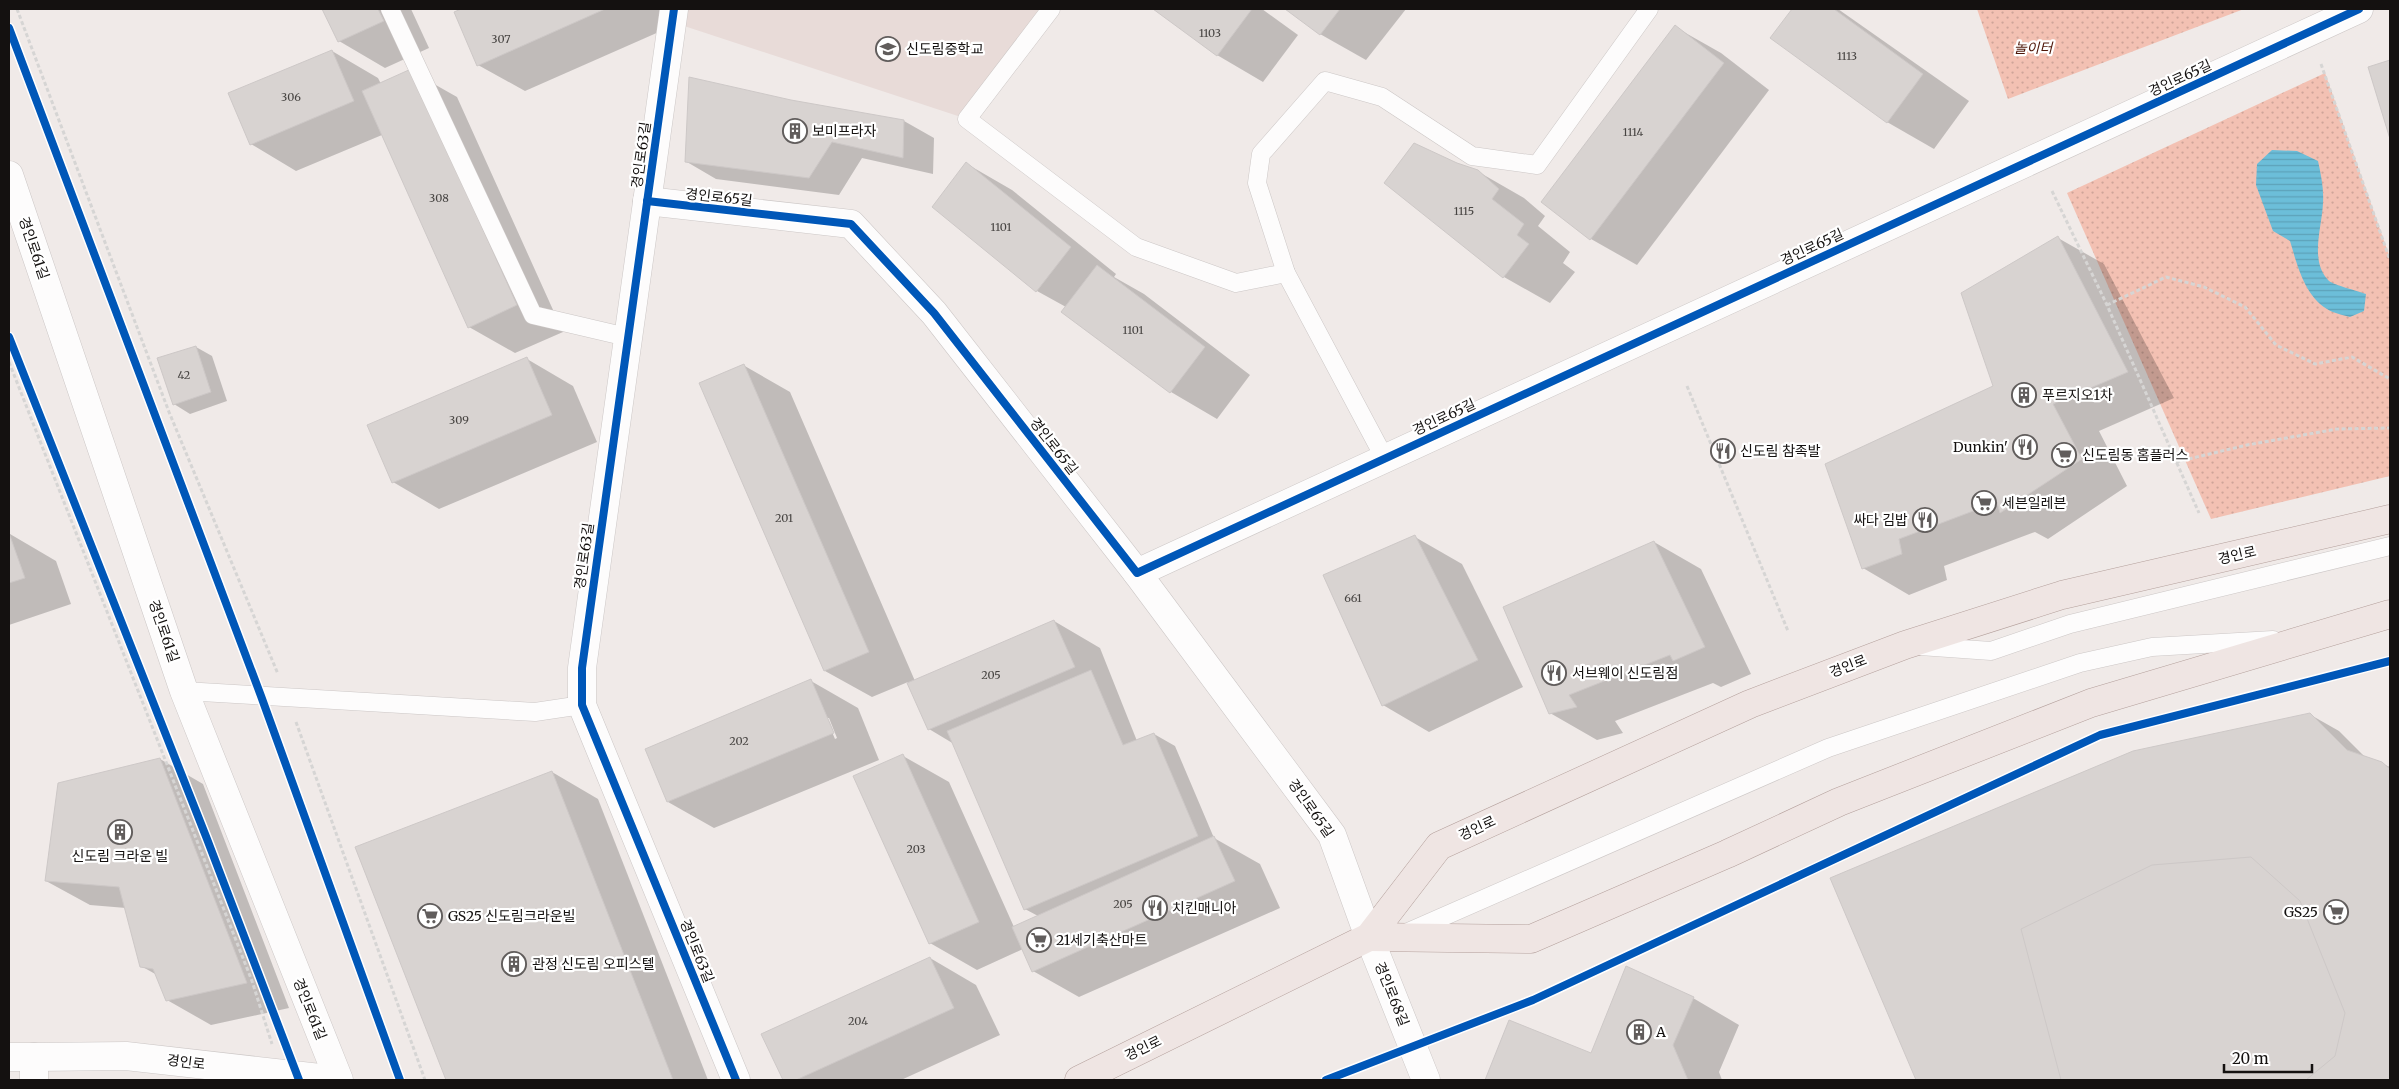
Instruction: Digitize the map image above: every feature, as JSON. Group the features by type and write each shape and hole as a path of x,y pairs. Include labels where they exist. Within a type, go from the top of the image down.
{"main road":[{"name":"경인로","path":"1079,1080 1369,937 1439,846 1750,704 1905,645 2062,596 2390,519"},
{"name":"경인로","path":"1369,937 1531,939 1728,854 1839,802 2091,703 2390,614"}],"street":[{"name":"경인로63길","path":"674,9 582,668 582,705 736,1080"},
{"name":"경인로65길","path":"1137,573 2359,9"},
{"name":"경인로61길","path":"9,174 184,691 338,1080"},
{"name":"경인로65길","path":"647,201 851,224 934,313 1137,573 1332,835 1369,937"},
{"name":"경인로68길","path":"1369,937 1426,1080"},
{"name":"경인로","path":"25,1065 126,1056 338,1080"}],"lane":[{"path":"390,9 533,315 627,337"},
{"path":"1051,9 967,118 1136,247 1236,283 1286,273"},
{"path":"1385,459 1286,273 1257,183 1261,154 1325,81 1382,97 1472,156 1537,165 1649,9"},
{"path":"1905,645 1991,651 2070,624 2390,546"},
{"path":"1396,938 1828,748 2080,663 2152,647 2307,638"},
{"path":"184,691 535,712 582,705"}],"path":[{"path":"17,9 169,412 288,697 425,1080"},
{"path":"2321,64 2390,260"},
{"path":"2052,191 2107,305 2199,513"},
{"path":"2107,305 2166,276 2204,287 2245,307 2276,345 2315,364 2352,357 2390,379"},
{"path":"9,362 252,980 280,1073"},
{"path":"1686,386 1788,631"},
{"path":"2176,462 2247,445 2337,429 2390,428"},
{"path":"252,957 263,984"}],"shaded area":[{"name":"신도림중학교","path":"674,9 1051,9 967,119 672,22"}],"green space":[{"name":"놀이터","path":"1977,9 2244,9 2008,99"},
{"path":"2325,73 2390,258 2390,476 2211,519 2067,193"}],"water":[{"path":"2272,150 2297,151 2318,161 2323,198 2318,244 2319,264 2323,273 2332,283 2366,294 2364,311 2350,317 2332,312 2319,303 2312,296 2302,278 2290,241 2273,231 2256,185 2257,164"}],"building":[{"path":"322,9 378,9 384,21 338,42"},
{"path":"461,9 605,9 477,66 454,12"},
{"path":"1153,9 1252,9 1217,56"},
{"path":"1285,9 1340,9 1320,35"},
{"path":"1792,9 1834,9 1923,74 1887,123 1770,38"},
{"path":"1675,25 1724,63 1590,240 1541,202"},
{"path":"332,50 354,101 250,145 228,93"},
{"path":"2390,60 2390,139 2368,67"},
{"path":"411,69 517,305 468,328 362,91"},
{"name":"보미프라자","path":"689,77 791,100 904,120 903,158 832,142 809,178 685,162"},
{"path":"1414,143 1457,163 1478,170 1499,189 1492,199 1524,224 1517,235 1529,244 1503,278 1384,183"},
{"path":"966,162 1071,247 1036,292 932,207"},
{"name":"푸르지오1차","path":"2058,236 2128,372 2053,404 2082,459 2000,513 1997,502 1899,539 1902,554 1862,569 1825,464 1993,386 1961,293"},
{"path":"1097,265 1205,347 1170,393 1061,312"},
{"path":"196,346 211,392 173,405 157,358"},
{"path":"527,357 552,415 392,483 367,425"},
{"path":"744,364 869,652 824,671 699,383"},
{"path":"9,533 25,578 9,583"},
{"path":"1415,535 1478,660 1382,706 1323,575"},
{"path":"1654,541 1705,647 1673,661 1670,655 1569,695 1577,707 1549,714 1503,607"},
{"path":"1054,620 1075,667 928,730 907,683"},
{"path":"1091,670 1123,745 1154,733 1198,836 1024,910 947,731"},
{"path":"811,679 834,733 667,802 645,749"},
{"path":"2310,713 2347,750 2382,762 2390,769 2390,1080 1916,1080 1830,878 2133,751"},
{"path":"903,754 979,922 929,944 853,776"},
{"name":"신도림 크라운 빌","path":"160,758 247,983 166,1001 153,969 140,967 119,887 45,881 58,783"},
{"name":"관정 신도림 오피스텔","path":"552,771 673,1080 446,1080 355,847"},
{"path":"1214,836 1235,881 1032,972 1012,927"},
{"path":"2251,857 2300,901 2345,1013 2335,1056 2306,1080 2061,1080 2021,929 2152,865"},
{"path":"930,957 954,1008 796,1080 783,1080 761,1034"},
{"name":"A","path":"1626,966 1694,997 1673,1045 1688,1080 1485,1080 1509,1020 1591,1053"}],"cycle path":[{"path":"674,9 582,668 582,705 736,1080"},
{"path":"647,201 851,224 934,313 1137,573 2359,9"},
{"path":"9,28 261,696 400,1080"},
{"path":"9,337 207,839 299,1080"},
{"path":"1326,1080 1533,1000 2100,735 2390,661"}],"place":[{"name":"신도림중학교","path":"888,49"},
{"name":"보미프라자","path":"795,131"},
{"name":"푸르지오1차","path":"2024,395"},
{"name":"Dunkin'","path":"2025,447"},
{"name":"신도림 참족발","path":"1723,451"},
{"name":"신도림동 홈플러스","path":"2064,455"},
{"name":"세븐일레븐","path":"1984,503"},
{"name":"싸다 김밥","path":"1925,520"},
{"name":"서브웨이 신도림점","path":"1554,673"},
{"name":"신도림 크라운 빌","path":"120,832"},
{"name":"치킨매니아","path":"1155,908"},
{"name":"GS25","path":"2336,912"},
{"name":"GS25 신도림크라운빌","path":"430,916"},
{"name":"21세기축산마트","path":"1039,940"},
{"name":"관정 신도림 오피스텔","path":"514,964"},
{"name":"A","path":"1639,1032"}]}
